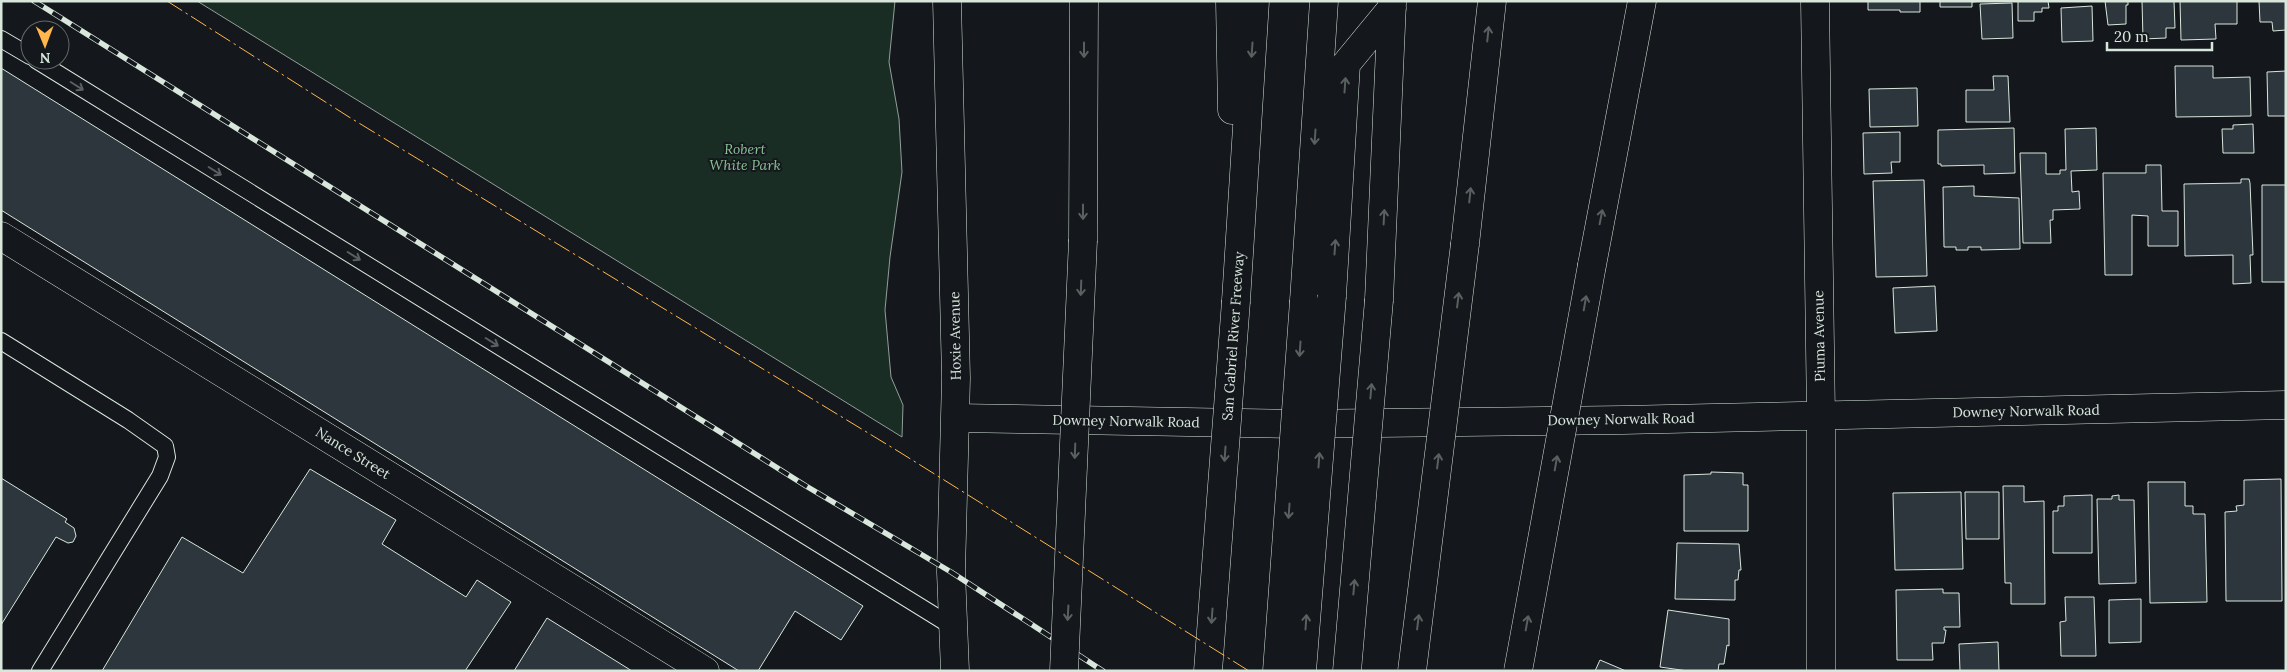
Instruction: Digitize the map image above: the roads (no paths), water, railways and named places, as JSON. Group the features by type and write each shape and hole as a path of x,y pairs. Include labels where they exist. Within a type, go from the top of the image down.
{"main road":[{"name":"Hoxie Avenue","path":"947,1 956,418 951,572 955,671"},
{"path":"1064,671 1072,541 1083,240 1084,1"},
{"path":"1230,1 1236,301"},
{"name":"San Gabriel River Freeway","path":"1208,671 1236,301 1255,1"},
{"path":"1277,671 1324,1"},
{"path":"1412,671 1465,244 1492,1"},
{"path":"1518,671 1642,1"},
{"name":"Piuma Avenue","path":"1815,1 1821,416 1821,671"},
{"path":"1302,671 1332,296 1346,64 1392,5"},
{"path":"1348,671 1379,300 1392,5"},
{"name":"Nance Street","path":"1,236 704,671"},
{"name":"Downey Norwalk Road","path":"956,418 1295,424 1821,416 2286,405"}],"lane":[{"path":"1,39 20,50"},
{"path":"52,70 953,627"},
{"path":"1,341 128,420 166,446 167,457 160,476 40,671"}],"railway":[{"path":"34,1 806,486 951,572 1103,671"}],"park label":[{"name":"Robert White Park","path":"745,158"}]}
